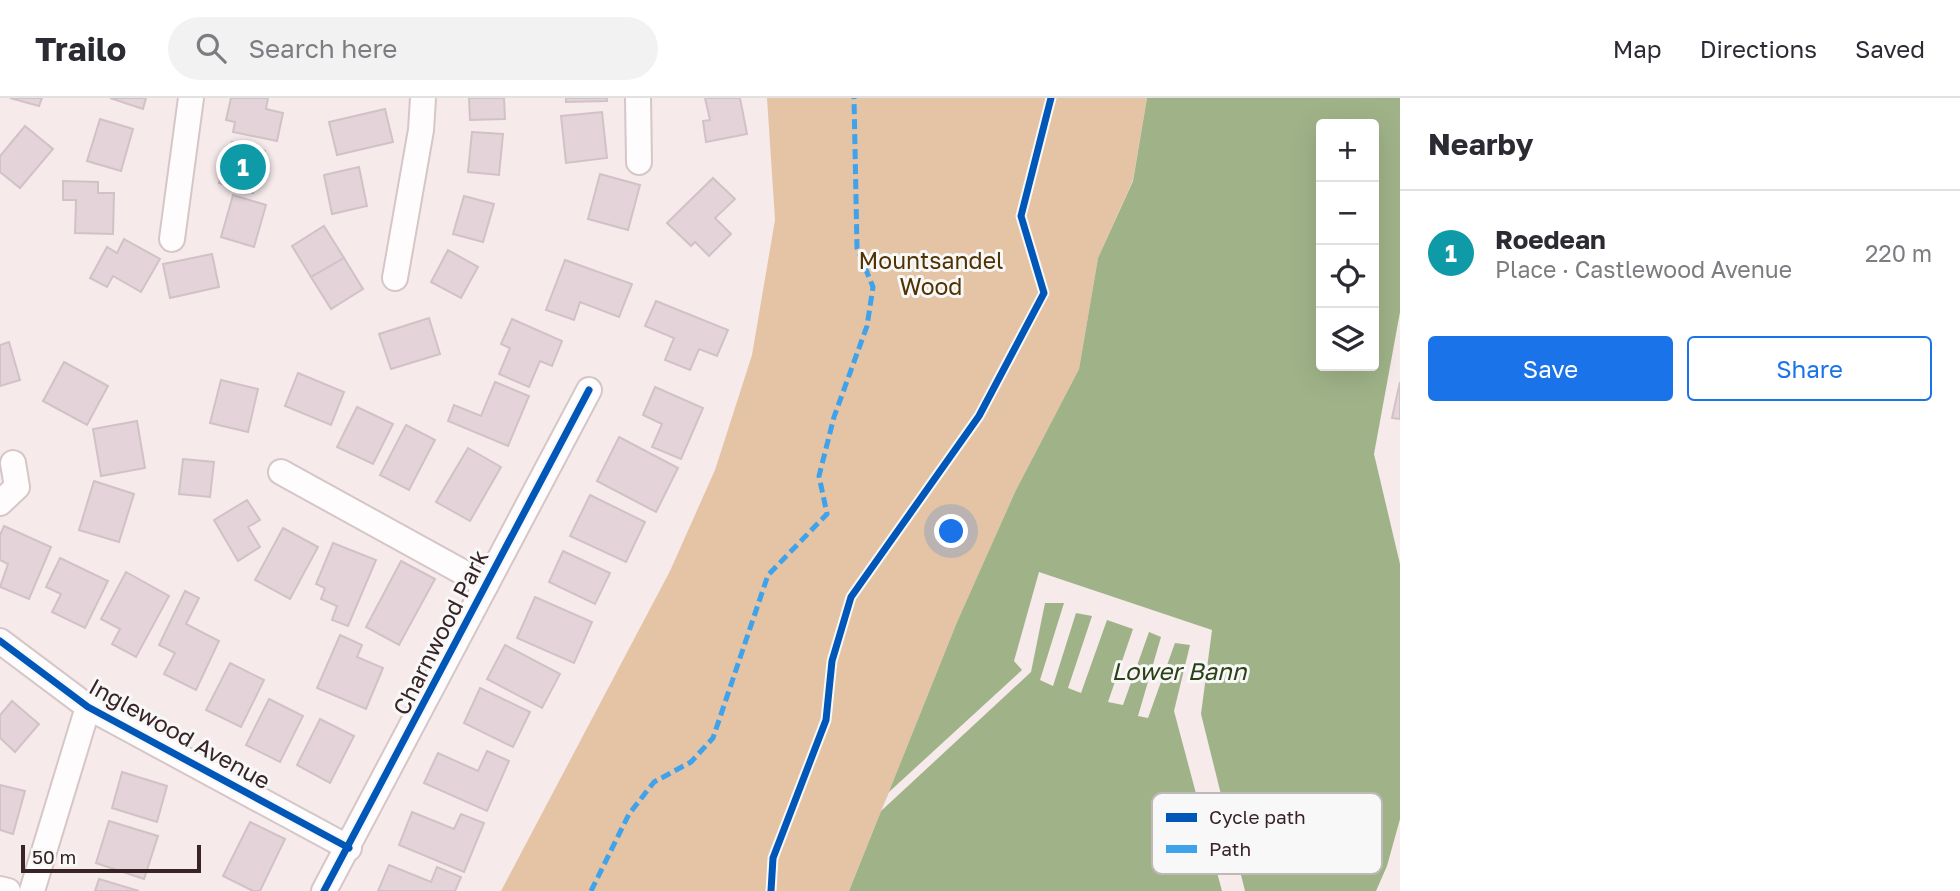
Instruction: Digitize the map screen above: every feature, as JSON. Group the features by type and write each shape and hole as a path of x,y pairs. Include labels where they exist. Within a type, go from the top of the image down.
{"street":[{"path":"172,239 191,98"},
{"path":"396,278 421,131 423,98"},
{"path":"638,98 639,162"},
{"name":"Charnwood Park","path":"324,891 589,390"},
{"path":"0,503 18,487 13,463"},
{"name":"Charnwood Park","path":"281,472 486,585"},
{"name":"Inglewood Avenue","path":"0,641 88,707 349,848"},
{"path":"32,891 88,707"},
{"path":"0,889 8,891"}],"green space":[{"name":"Mountsandel Wood","path":"767,98 1147,98 1133,180 1098,258 1079,369 1015,492 957,622 849,891 501,891 670,571 715,470 752,355 775,220"}],"water":[{"name":"Lower Bann","path":"1147,98 1400,98 1400,312 1374,454 1400,564 1400,819 1387,866 1376,891 849,891 957,622 1015,492 1079,369 1098,258 1133,181"}],"pier":[{"path":"1039,572 1212,630 1201,714 1221,793 1196,793 1174,711 1190,645 1175,643 1148,718 1138,716 1161,637 1149,632 1123,705 1108,702 1133,629 1107,620 1081,693 1068,688 1092,616 1076,613 1053,686 1040,680 1064,603 1045,603 1031,672 881,811 889,792 1022,670 1014,661"},
{"path":"1217,874 1241,874 1245,891 1222,891"}],"building":[{"path":"10,98 42,98 39,106"},
{"path":"110,98 146,98 143,109"},
{"path":"231,98 268,98 266,109 283,113 277,141 233,132 235,122 226,120"},
{"path":"469,98 504,98 505,119 470,120"},
{"path":"566,98 607,98 607,101 566,102"},
{"path":"705,98 740,98 747,134 706,142 703,121 710,120"},
{"path":"385,109 393,142 337,155 329,122"},
{"path":"602,112 607,158 566,163 561,116"},
{"path":"100,119 133,129 121,171 87,161"},
{"path":"25,126 53,149 20,188 0,172 0,156"},
{"path":"472,132 503,134 499,175 468,172"},
{"path":"232,142 265,151 253,193 219,183"},
{"path":"359,167 367,206 332,214 324,175"},
{"path":"600,174 640,185 628,230 588,219"},
{"path":"713,178 735,199 715,218 731,234 709,256 695,242 691,246 667,223"},
{"path":"63,181 98,182 98,193 114,193 113,234 75,233 76,200 63,200"},
{"path":"233,195 266,205 254,247 221,237"},
{"path":"464,196 494,204 483,242 453,234"},
{"path":"324,226 344,258 311,277 292,246"},
{"path":"124,239 160,259 141,292 113,276 107,287 90,278 107,247 117,253"},
{"path":"448,250 478,267 461,298 431,282"},
{"path":"212,254 219,287 170,298 163,264"},
{"path":"344,258 363,289 331,309 311,277"},
{"path":"565,260 632,284 619,317 580,302 574,320 546,310"},
{"path":"656,301 728,330 717,356 699,349 690,370 665,360 674,338 645,326"},
{"path":"429,318 440,354 391,369 379,334"},
{"path":"512,319 562,341 552,366 540,361 529,387 499,374 510,348 501,344"},
{"path":"9,342 20,380 0,386 0,345"},
{"path":"64,362 108,386 87,425 43,401"},
{"path":"298,373 344,392 331,425 285,406"},
{"path":"221,380 258,389 248,432 210,423"},
{"path":"495,382 529,396 508,446 448,421 454,405 481,416"},
{"path":"1400,382 1400,419 1392,418"},
{"path":"655,387 703,408 681,459 652,447 662,424 643,415"},
{"path":"357,407 393,424 373,464 337,447"},
{"path":"137,421 145,468 101,476 93,429"},
{"path":"406,425 435,440 409,490 380,475"},
{"path":"619,437 678,468 656,512 597,481"},
{"path":"468,448 501,467 470,521 436,502"},
{"path":"183,459 214,462 210,497 179,494"},
{"path":"94,481 134,494 119,542 79,530"},
{"path":"590,495 645,522 626,562 570,536"},
{"path":"247,500 260,520 248,527 260,547 238,561 214,520"},
{"path":"4,526 51,547 29,599 0,587 8,564 0,560 0,535"},
{"path":"283,528 318,547 290,599 255,580"},
{"path":"333,543 376,560 348,626 332,620 337,606 321,599 325,588 316,584"},
{"path":"563,551 610,573 595,604 549,582"},
{"path":"60,558 108,581 85,628 52,612 61,594 46,587"},
{"path":"401,561 435,579 399,645 366,627"},
{"path":"126,572 169,596 136,657 112,644 120,629 101,619"},
{"path":"185,591 199,598 186,624 219,641 196,690 164,674 175,653 159,645"},
{"path":"535,597 592,622 574,663 517,638"},
{"path":"340,635 362,645 357,657 383,668 366,709 317,688"},
{"path":"505,645 560,674 542,708 487,679"},
{"path":"230,663 264,680 241,727 206,710"},
{"path":"480,688 530,712 513,747 464,723"},
{"path":"269,699 303,716 280,762 246,745"},
{"path":"12,701 39,724 15,752 0,738 0,715"},
{"path":"320,719 354,736 330,783 297,765"},
{"path":"487,751 509,761 487,811 424,783 438,753 478,771"},
{"path":"122,772 167,786 157,822 112,808"},
{"path":"0,785 25,791 13,834 0,830"},
{"path":"412,812 454,829 461,814 484,823 464,872 399,845"},
{"path":"109,821 158,836 144,879 96,863"},
{"path":"250,822 285,839 260,891 253,891 223,876"},
{"path":"389,865 431,882 437,867 461,877 455,891 378,891"},
{"path":"99,879 139,891 95,891"}],"marked path":[{"path":"591,891 629,814 654,782 691,762 713,738 768,575 827,514 819,476 834,417 867,326 873,287 857,248 854,98"}],"cycle path":[{"path":"771,891 773,858 826,720 832,661 851,597 979,416 1044,293 1021,216 1051,98"},
{"path":"324,891 589,390"},
{"path":"0,641 88,707 349,848"}],"place":[{"name":"Roedean","path":"243,167"}]}
